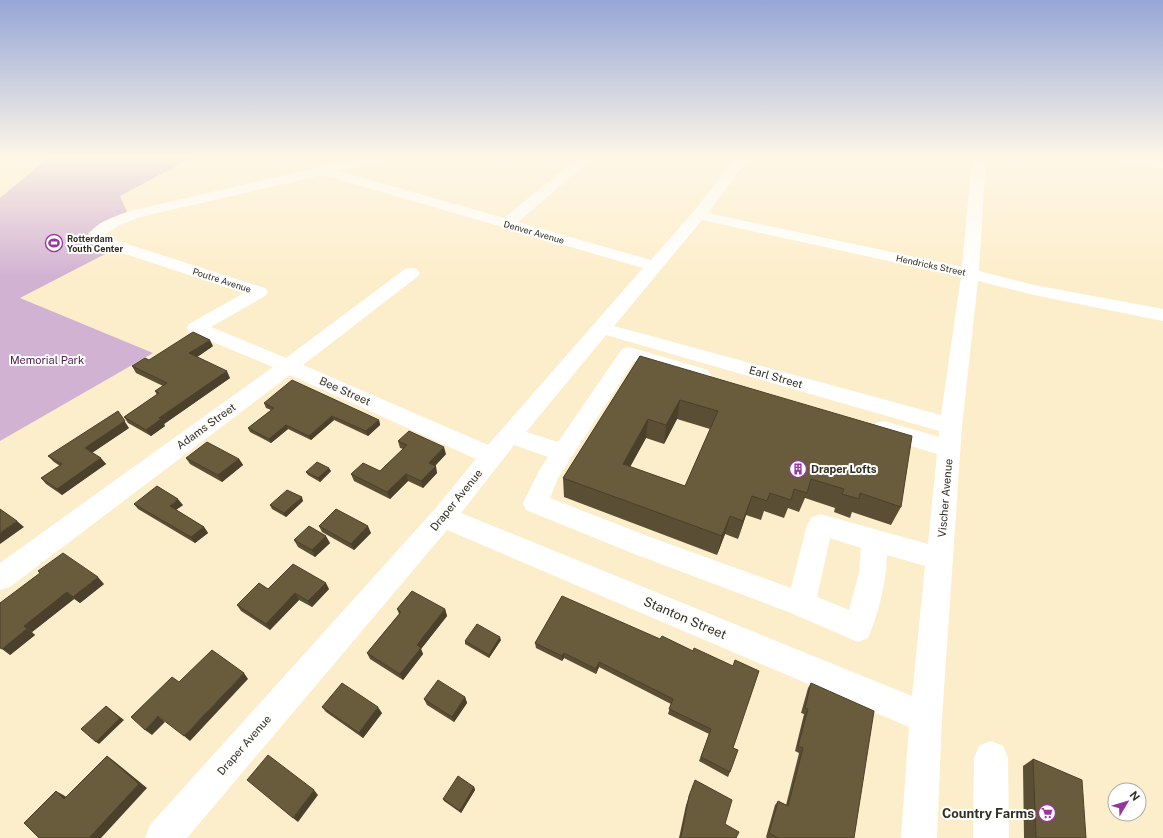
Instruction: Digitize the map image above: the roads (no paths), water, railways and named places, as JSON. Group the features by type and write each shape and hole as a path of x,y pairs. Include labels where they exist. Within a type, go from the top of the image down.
{"street":[{"name":"Poutre Avenue","path":"196,328 259,292 101,241 98,233 115,222 135,214 202,197"},
{"name":"Denver Avenue","path":"412,197 654,266"},
{"path":"506,224 539,197"},
{"name":"Draper Avenue","path":"163,838 443,518 492,456 698,215 711,197"},
{"name":"Vischer Avenue","path":"925,835 926,718 950,438 970,274 975,197"},
{"name":"Hendricks Street","path":"698,215 970,274 1034,290 1163,315"},
{"name":"Adams Street","path":"0,578 288,366 411,273"},
{"name":"Bee Street","path":"196,328 288,366 492,456"},
{"name":"Earl Street","path":"601,328 950,438"},
{"path":"768,395 629,353 548,475 535,503 641,545 801,604 858,628 873,574 875,541"},
{"path":"866,424 950,438"},
{"path":"510,435 563,453"},
{"name":"Stanton Street","path":"443,518 926,718"},
{"path":"801,604 820,525 940,559"},
{"path":"991,758 991,838"}],"place":[{"name":"Rotterdam Youth Center","path":"54,243"},
{"name":"Draper Lofts","path":"798,469"},
{"name":"Country Farms","path":"1047,813"}],"park label":[{"name":"Memorial Park","path":"47,360"}]}
